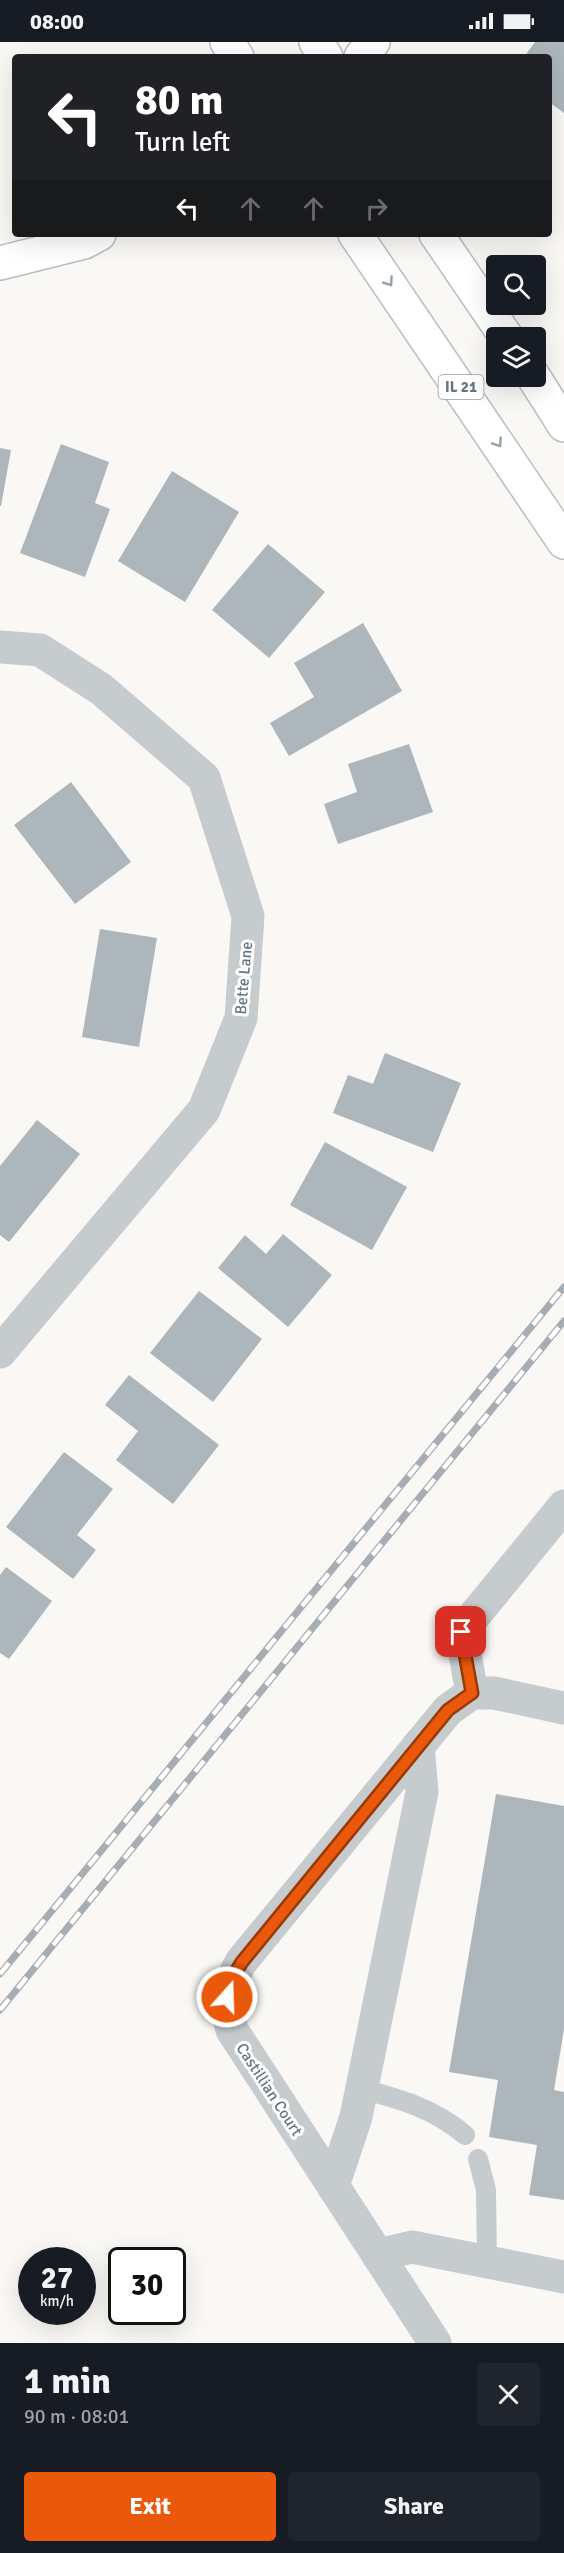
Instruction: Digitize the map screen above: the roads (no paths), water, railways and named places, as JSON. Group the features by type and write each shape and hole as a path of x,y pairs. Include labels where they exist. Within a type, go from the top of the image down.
{"main road":[{"path":"363,54 373,42"},
{"path":"0,263 84,242 93,237"},
{"name":"IL 21","path":"357,237 564,542"},
{"path":"438,237 499,327"},
{"path":"540,387 564,425"}],"street":[{"name":"Bette Lane","path":"0,647 40,650 101,689 204,778 248,916 241,1018 204,1110 0,1351"},
{"path":"562,1514 461,1632 472,1693 494,1693 564,1708"},
{"name":"Castillian Court","path":"435,2343 232,2031 227,1997 232,1978 242,1962 448,1710 472,1693"},
{"path":"333,2186 356,2117 422,1792 418,1746"},
{"path":"378,2255 412,2247 564,2277"}],"lane":[{"path":"362,2089 421,2107 448,2120 465,2135"},
{"path":"478,2159 486,2190 488,2262"}],"railway":[{"path":"0,1974 564,1287"},
{"path":"0,2010 564,1321"}]}
